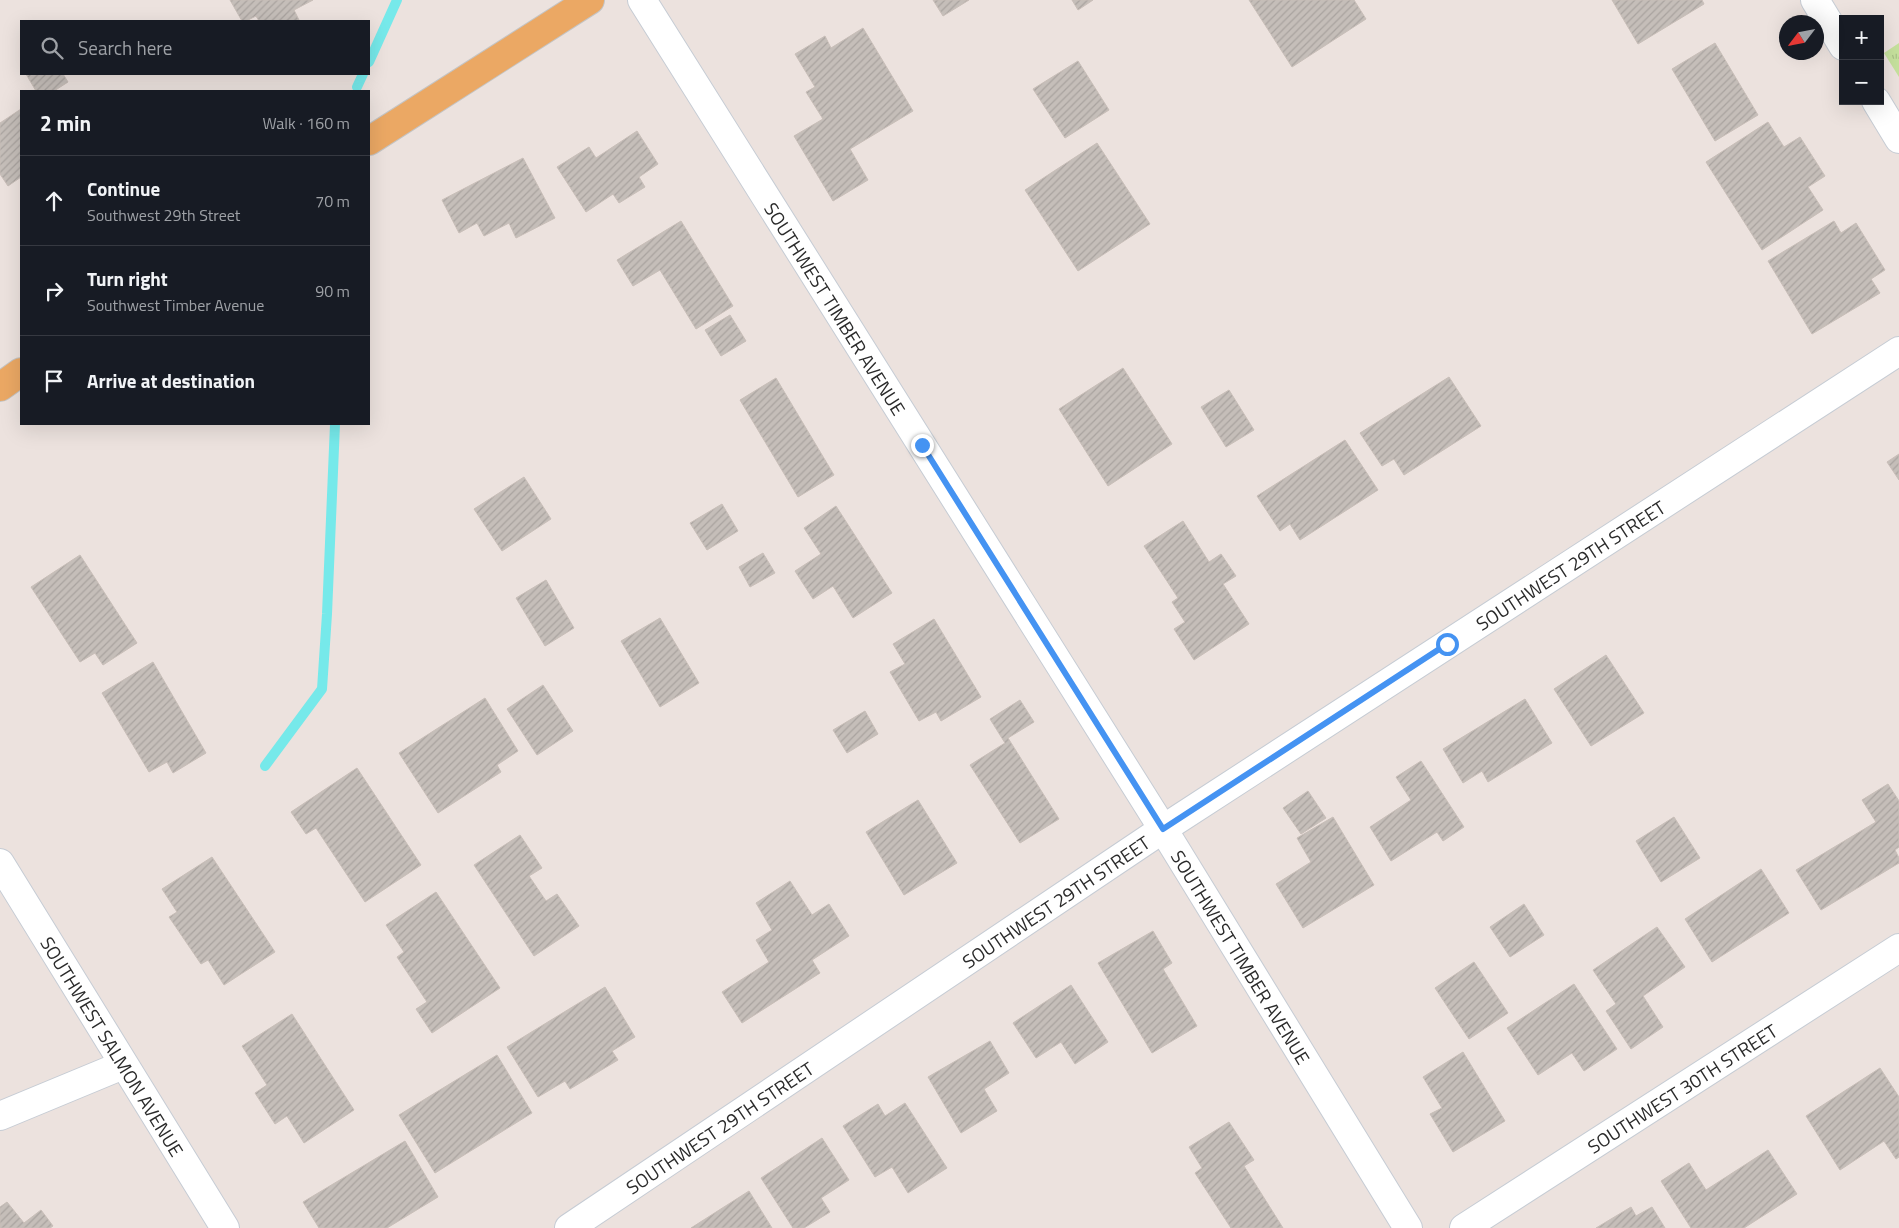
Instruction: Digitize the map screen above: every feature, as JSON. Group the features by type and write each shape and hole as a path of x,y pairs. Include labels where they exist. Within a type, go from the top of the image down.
{"main road":[{"path":"370,140 590,0"},
{"path":"0,386 20,373"}],"street":[{"name":"SOUTHWEST TIMBER AVENUE","path":"642,0 1163,829 1408,1228"},
{"path":"1815,0 1839,39"},
{"path":"1878,105 1899,139"},
{"name":"SOUTHWEST 29TH STREET","path":"570,1228 1163,829 1899,352"},
{"name":"SOUTHWEST SALMON AVENUE","path":"0,863 225,1228"},
{"name":"SOUTHWEST 30TH STREET","path":"1464,1228 1899,948"},
{"path":"0,1116 123,1065"}],"green space":[{"path":"1899,43 1899,77 1884,53"}],"building":[{"path":"230,0 313,0 294,10 299,20 258,20 256,16 248,20 241,20"},
{"path":"933,0 969,0 943,16"},
{"path":"1072,0 1093,0 1078,10"},
{"path":"1249,0 1354,0 1366,19 1292,67"},
{"path":"1612,0 1702,0 1704,4 1638,44"},
{"path":"863,28 913,111 850,149 868,180 833,201 794,136 823,119 806,92 815,87 795,54 825,36 831,48"},
{"path":"1715,43 1758,115 1715,141 1672,69"},
{"path":"1078,61 1109,110 1065,138 1033,89"},
{"path":"27,75 64,75 68,82 56,90 35,90"},
{"path":"20,110 20,178 8,186 0,174 0,123"},
{"path":"1768,122 1784,147 1800,137 1825,176 1808,187 1823,210 1762,250 1706,162"},
{"path":"637,131 658,164 639,177 645,187 619,203 613,194 586,212 557,167 589,147 596,158"},
{"path":"1097,143 1150,224 1078,271 1025,190"},
{"path":"523,158 555,218 516,238 509,223 484,236 477,223 459,233 442,200"},
{"path":"681,221 733,306 696,329 660,270 633,286 617,260"},
{"path":"1834,221 1841,233 1856,223 1885,270 1871,279 1880,293 1812,334 1768,261"},
{"path":"730,315 746,341 721,356 705,330"},
{"path":"1123,368 1172,444 1108,486 1059,409"},
{"path":"1449,377 1481,426 1404,475 1394,459 1382,466 1360,433"},
{"path":"776,378 834,475 798,497 740,400"},
{"path":"1229,390 1254,430 1226,447 1201,407"},
{"path":"1345,440 1378,490 1300,540 1290,524 1280,531 1257,496"},
{"path":"1899,454 1899,480 1887,462"},
{"path":"524,477 551,519 502,551 474,509"},
{"path":"722,504 738,531 707,550 690,523"},
{"path":"836,506 892,593 853,618 833,586 813,599 795,571 821,554 804,528"},
{"path":"1183,521 1209,562 1221,554 1236,576 1223,584 1249,624 1194,660 1174,629 1185,622 1172,602 1178,598 1144,546"},
{"path":"763,553 775,573 750,587 739,567"},
{"path":"80,555 137,643 103,665 95,653 80,662 31,587"},
{"path":"546,580 574,628 545,646 516,598"},
{"path":"660,618 699,683 660,707 621,641"},
{"path":"934,619 981,697 941,721 936,712 919,721 890,672 905,664 893,644"},
{"path":"1606,655 1644,713 1591,746 1554,689"},
{"path":"153,662 206,753 173,773 167,762 149,772 102,693"},
{"path":"543,685 573,731 537,755 507,709"},
{"path":"485,698 518,751 497,765 501,772 438,813 399,753"},
{"path":"1525,699 1552,743 1488,782 1482,771 1463,783 1443,749"},
{"path":"1020,700 1034,722 1008,738 1059,819 1020,843 970,765 1005,743 990,719"},
{"path":"865,711 878,734 847,753 833,730"},
{"path":"1421,761 1464,827 1443,841 1437,832 1391,861 1370,827 1411,800 1396,777"},
{"path":"357,768 421,865 365,902 316,828 306,834 291,812"},
{"path":"1888,784 1899,801 1899,847 1895,850 1899,863 1821,910 1796,870 1876,822 1862,800"},
{"path":"1308,791 1326,818 1301,834 1283,808"},
{"path":"918,800 957,863 904,895 866,832"},
{"path":"1333,817 1374,885 1303,928 1276,884 1311,862 1297,838"},
{"path":"1674,817 1700,858 1661,882 1636,841"},
{"path":"520,835 542,868 529,876 546,901 557,894 579,926 534,956 474,865"},
{"path":"212,857 275,952 224,985 208,960 201,964 169,917 177,912 162,889"},
{"path":"1761,869 1789,913 1712,962 1685,919"},
{"path":"790,881 812,915 829,904 849,936 812,960 820,973 742,1023 722,992 769,962 756,940 772,930 756,903"},
{"path":"436,892 500,988 432,1033 416,1009 427,1002 397,957 404,952 386,925"},
{"path":"1524,904 1544,935 1510,957 1490,927"},
{"path":"1657,927 1685,967 1643,996 1663,1027 1631,1049 1606,1011 1616,1004 1593,970"},
{"path":"1153,931 1172,963 1163,969 1197,1026 1152,1053 1098,963"},
{"path":"1474,962 1508,1013 1469,1039 1435,988"},
{"path":"1574,984 1617,1049 1584,1071 1572,1053 1538,1075 1507,1028"},
{"path":"1071,985 1108,1042 1075,1064 1061,1042 1036,1058 1013,1023"},
{"path":"605,987 635,1037 612,1051 618,1060 570,1089 565,1081 538,1097 507,1047"},
{"path":"292,1014 354,1110 304,1143 287,1116 275,1124 255,1093 267,1085 242,1046"},
{"path":"990,1041 1009,1073 984,1089 997,1111 961,1133 928,1077"},
{"path":"1463,1052 1505,1121 1453,1152 1430,1114 1442,1108 1423,1077"},
{"path":"497,1055 532,1113 435,1173 399,1115"},
{"path":"1880,1068 1899,1097 1899,1157 1896,1159 1884,1141 1840,1170 1806,1116"},
{"path":"905,1103 947,1168 908,1193 892,1167 875,1177 843,1126 878,1104 885,1116"},
{"path":"1229,1122 1254,1160 1244,1166 1283,1228 1231,1228 1195,1173 1202,1168 1189,1147"},
{"path":"822,1138 849,1180 821,1198 830,1212 804,1228 793,1228 761,1178"},
{"path":"405,1141 438,1197 387,1228 319,1228 303,1202"},
{"path":"1768,1150 1797,1194 1744,1228 1691,1228 1661,1181 1689,1163 1706,1190"},
{"path":"749,1191 772,1228 691,1228"},
{"path":"7,1202 24,1223 41,1210 53,1226 50,1228 0,1228 0,1207"},
{"path":"1631,1207 1636,1216 1652,1207 1665,1228 1596,1228"}],"waterway":[{"path":"370,60 397,0"},
{"path":"357,87 363,75"},
{"path":"265,766 322,689 335,425"}],"route":[{"path":"922,445 1163,829 1447,644"}]}
